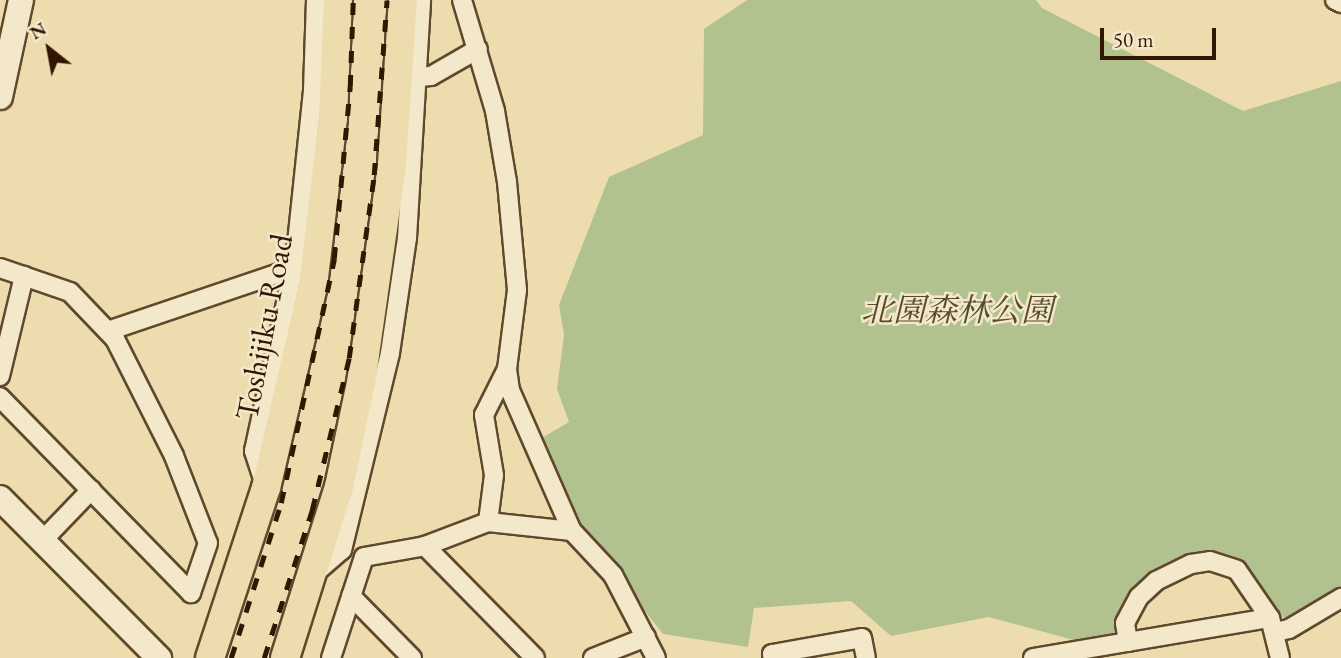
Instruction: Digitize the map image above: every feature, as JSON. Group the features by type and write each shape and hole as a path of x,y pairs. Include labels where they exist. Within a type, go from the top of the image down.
{"main road":[{"name":"Toshijiku Road","path":"210,658 266,488 313,286 333,118 338,0"},
{"path":"285,658 339,487 378,286 392,164 403,0"}],"street":[{"path":"0,97 21,0"},
{"path":"266,488 254,451 294,268 312,101 316,0"},
{"path":"312,576 342,550 390,353 407,238 419,77 421,0"},
{"path":"462,0 495,111 514,262 516,300 507,369 484,415 494,475 488,522"},
{"path":"1335,0 1341,4"},
{"path":"419,77 431,76 478,49"},
{"path":"0,268 70,292 108,331 174,456 208,543 191,593 0,397"},
{"path":"108,331 294,268"},
{"path":"0,376 24,276"},
{"path":"507,369 517,408 550,472 572,530 613,575 656,658"},
{"path":"42,541 92,490"},
{"path":"0,498 159,658"},
{"path":"331,658 364,557 425,546 488,522 572,530"},
{"path":"425,546 535,658"},
{"path":"1128,648 1125,623 1139,597 1156,581 1191,564 1210,561 1237,570 1273,625 1280,658"},
{"path":"351,596 412,658"},
{"path":"1033,658 1128,648 1273,625 1289,629 1341,598"},
{"path":"593,658 646,637"},
{"path":"773,658 772,653 862,638 866,658"}],"green space":[{"name":"北園森林公園","path":"747,0 1036,0 1042,8 1243,111 1341,81 1341,587 1289,619 1279,616 1241,563 1214,554 1174,561 1148,576 1117,619 1119,634 1081,642 989,617 891,636 851,601 754,608 748,647 663,634 575,522 540,439 569,422 557,389 564,335 559,305 609,177 703,135 704,29"}],"railway":[{"path":"231,658 281,503 334,259 350,87 353,0"},
{"path":"264,658 312,510 349,358 374,175 387,0"}]}
